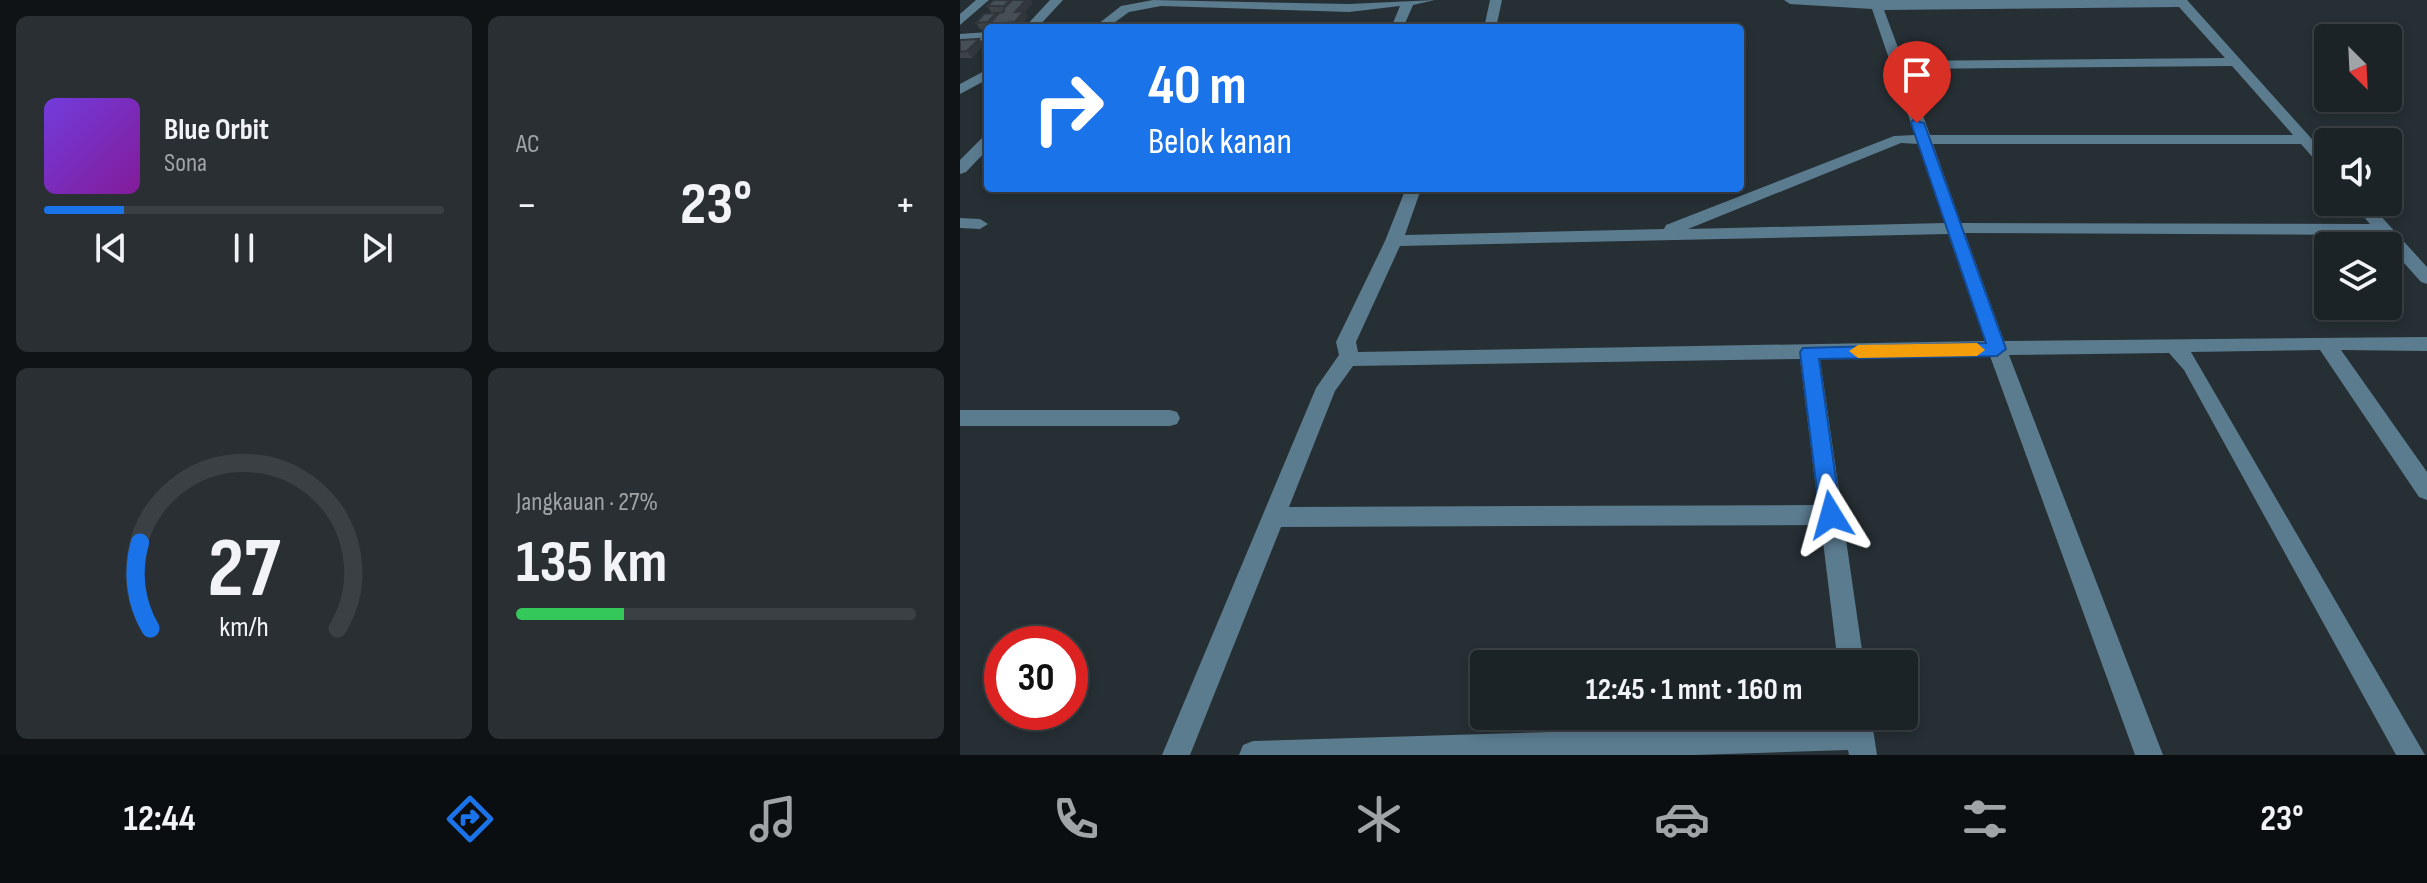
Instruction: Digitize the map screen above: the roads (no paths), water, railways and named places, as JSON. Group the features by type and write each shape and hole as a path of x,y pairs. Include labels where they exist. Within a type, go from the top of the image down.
{"street":[{"path":"960,21 983,0"},
{"path":"1034,24 1057,0"},
{"path":"1104,24 1125,9 1161,2 1349,8 1429,0"},
{"path":"1491,24 1496,0"},
{"path":"1790,0 1877,3 2181,2 2314,150"},
{"path":"1399,24 1408,3"},
{"path":"1877,3 1997,349 2149,755"},
{"path":"960,38 984,36"},
{"path":"1896,65 2236,62"},
{"path":"960,82 984,77"},
{"path":"960,90 984,77"},
{"path":"1661,233 1899,139 2305,140"},
{"path":"960,169 984,144"},
{"path":"1412,192 1394,241 1346,342 1349,356 1354,359 2173,345 2427,344"},
{"path":"2372,216 2427,278"},
{"path":"960,223 980,224"},
{"path":"1394,241 1955,228 2384,230"},
{"path":"2325,343 2427,490"},
{"path":"2173,345 2191,365 2411,755"},
{"path":"1809,352 1849,650"},
{"path":"1176,755 1326,388 1349,356"},
{"path":"960,418 1170,418"},
{"path":"1274,517 1831,515"},
{"path":"1253,755 1860,736"}]}
